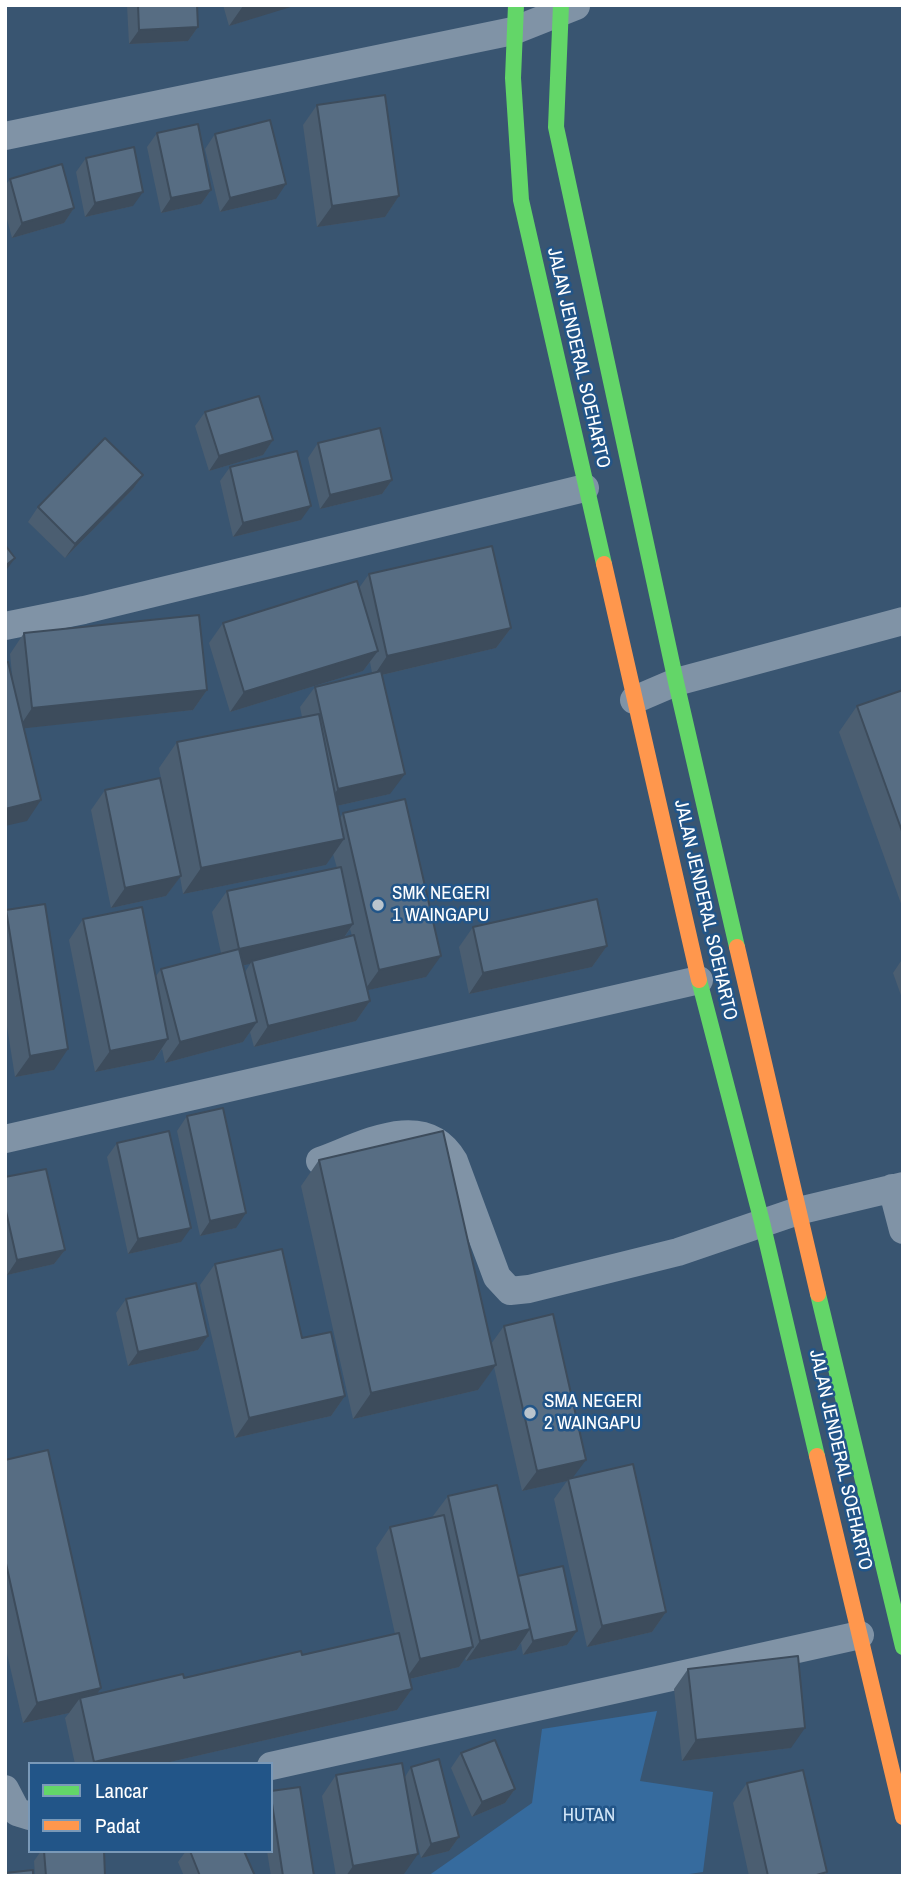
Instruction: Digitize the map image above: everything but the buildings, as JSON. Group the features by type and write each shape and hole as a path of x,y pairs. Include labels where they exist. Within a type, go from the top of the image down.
{"main road":[{"name":"JALAN JENDERAL SOEHARTO","path":"567,8 556,127 676,682 798,1211 903,1647"},
{"name":"JALAN JENDERAL SOEHARTO","path":"515,18 513,112 521,200 699,980 762,1223 903,1817"}],"street":[{"path":"5,136 567,8"},
{"path":"5,626 98,607 586,488"},
{"path":"634,700 676,682 903,621"},
{"path":"5,1139 699,980"},
{"path":"320,1161 406,1132 433,1139 449,1152 454,1161 497,1277 510,1291 529,1289 678,1252 798,1211 897,1187 903,1230"},
{"path":"273,1766 860,1635"},
{"path":"5,1789 16,1812 28,1815"}],"green space":[{"name":"HUTAN","path":"657,1711 640,1781 713,1792 703,1872 675,1876 428,1876 532,1803 542,1729"}],"traffic: fast":[{"path":"516,5 513,78 521,200 604,564"},
{"path":"561,5 556,127 676,682 737,947"},
{"path":"699,980 762,1222 817,1456"},
{"path":"818,1294 903,1647"}],"traffic: slow":[{"path":"604,564 699,980"},
{"path":"737,947 818,1294"},
{"path":"817,1456 903,1817"}],"place":[{"name":"SMK NEGERI 1 WAINGAPU","path":"378,905"},
{"name":"SMA NEGERI 2 WAINGAPU","path":"530,1413"}]}
